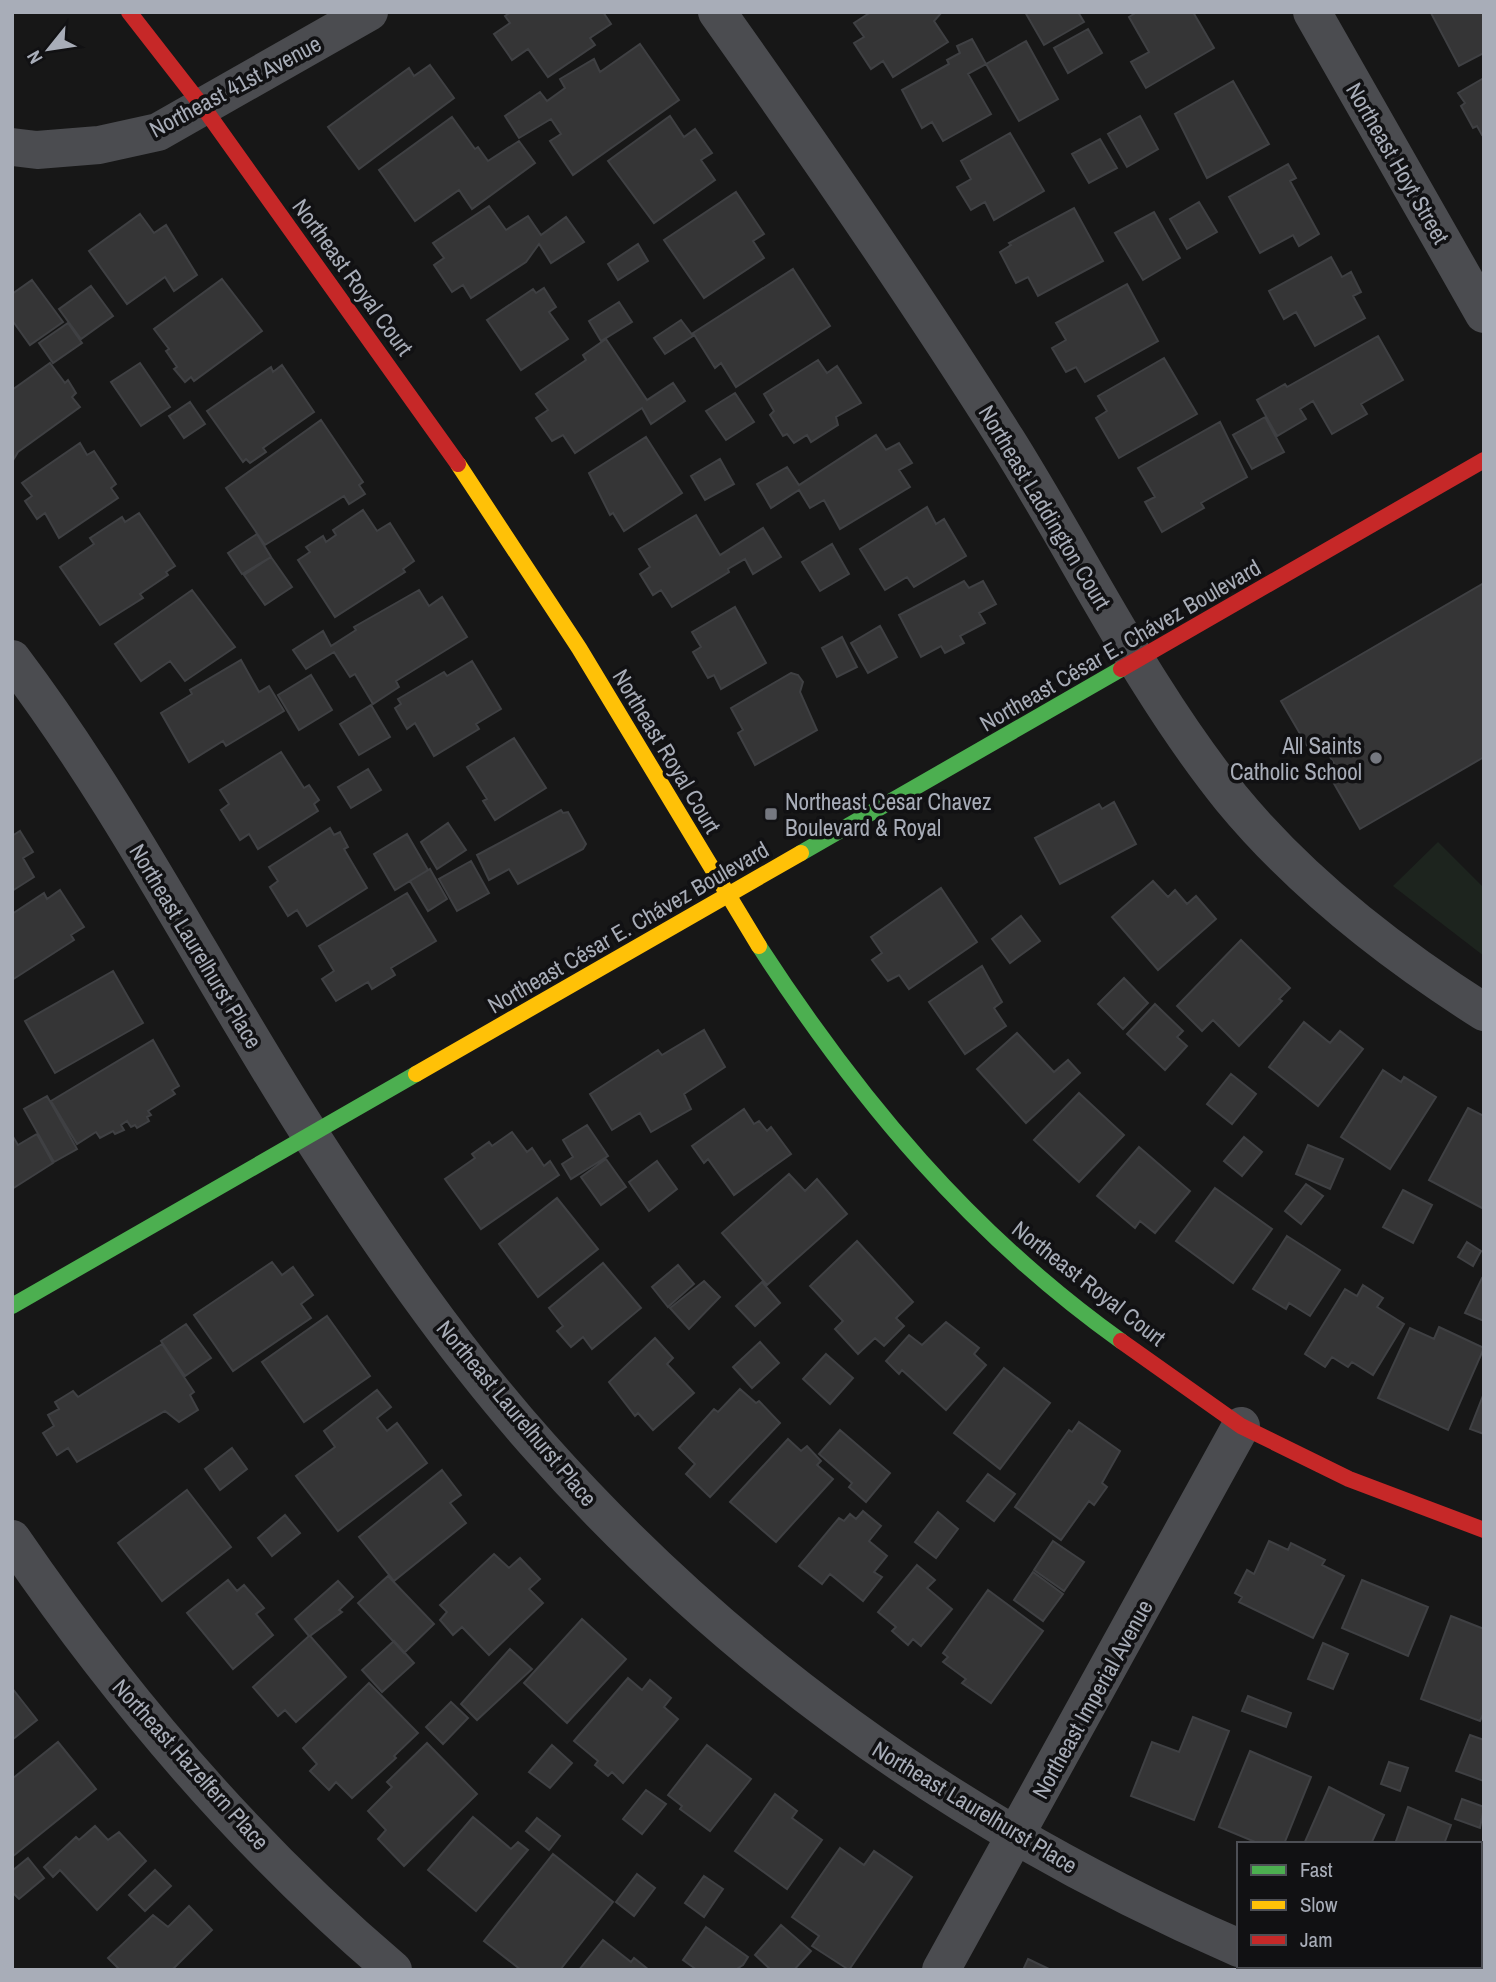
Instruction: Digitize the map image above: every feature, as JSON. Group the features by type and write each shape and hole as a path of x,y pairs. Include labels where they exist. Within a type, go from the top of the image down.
{"street":[{"name":"Northeast Royal Court","path":"129,12 203,107 425,415 579,648 727,896 814,1031 856,1087 926,1168 1014,1257 1102,1327 1241,1426 1349,1479 1484,1530"},
{"name":"Northeast 41st Avenue","path":"12,147 37,150 99,145 158,132 369,12"},
{"name":"Northeast Laddington Court","path":"717,12 939,334 1204,762 1258,828 1350,914 1441,984 1484,1012"},
{"name":"Northeast Hoyt Street","path":"1312,12 1484,314"},
{"name":"Northeast César E. Chávez Boulevard","path":"12,1306 1484,460"},
{"name":"Northeast Laurelhurst Place","path":"12,659 130,835 310,1135 420,1296 538,1445 620,1531 739,1643 811,1700 942,1793 1016,1837 1101,1883 1237,1947"},
{"name":"Northeast Imperial Avenue","path":"941,1970 1241,1426"},
{"name":"Northeast Hazelfern Place","path":"12,1539 86,1642 211,1793 295,1878 393,1970"}],"shaded area":[{"path":"1438,842 1484,888 1484,956 1393,886"}],"building":[{"path":"511,12 603,12 611,24 590,38 595,45 548,77 528,49 512,60 494,34 510,23 505,16"},
{"path":"871,12 942,12 934,21 948,42 893,77 883,61 871,69 854,43 864,37 854,23"},
{"path":"1025,12 1078,12 1084,22 1044,45"},
{"path":"1137,12 1193,12 1214,48 1146,88 1131,62 1149,52 1129,17"},
{"path":"1484,12 1484,53 1459,66 1431,13"},
{"path":"1088,29 1102,53 1068,73 1054,48"},
{"path":"972,39 986,64 968,74 991,114 943,141 932,122 922,128 902,90 949,64 947,60 960,53 957,46"},
{"path":"1026,41 1058,99 1019,121 986,64"},
{"path":"640,44 679,100 573,175 550,141 561,134 551,119 519,138 505,116 540,92 547,101 565,88 560,79 594,59 600,72"},
{"path":"430,65 454,98 359,169 328,127 409,68 414,76"},
{"path":"1484,78 1482,135 1477,126 1473,128 1461,106 1465,103 1458,93"},
{"path":"1233,81 1269,144 1207,178 1175,114"},
{"path":"670,116 684,137 695,129 712,153 701,160 715,180 654,223 608,161"},
{"path":"1140,116 1158,149 1127,167 1108,134"},
{"path":"452,117 475,149 478,147 488,161 519,141 535,163 472,209 459,190 415,221 379,170"},
{"path":"1010,133 1044,191 994,220 985,202 971,210 957,187 971,179 961,161"},
{"path":"1100,139 1117,168 1089,183 1072,154"},
{"path":"1288,164 1296,178 1290,181 1319,234 1299,246 1293,235 1260,253 1229,197"},
{"path":"736,192 764,234 753,241 764,258 704,298 664,240"},
{"path":"1199,202 1217,232 1187,249 1170,219"},
{"path":"489,206 506,230 528,216 541,235 566,217 584,242 551,263 539,244 526,262 471,298 463,285 452,292 434,265 444,258 433,243"},
{"path":"1074,208 1103,261 1038,296 1028,277 1016,283 1000,252 1011,245 1009,243"},
{"path":"1154,212 1180,258 1143,280 1115,233"},
{"path":"140,214 154,233 166,225 197,275 174,291 165,277 127,304 89,251"},
{"path":"638,244 648,261 618,280 608,264"},
{"path":"1331,257 1342,277 1351,272 1361,292 1353,296 1365,318 1315,346 1296,312 1284,319 1269,291"},
{"path":"793,269 830,326 736,387 721,363 715,368 693,333"},
{"path":"222,279 262,331 194,381 191,377 185,382 174,369 177,367 166,351 169,349 154,329"},
{"path":"32,280 63,322 30,345 12,320 12,294"},
{"path":"1127,284 1158,341 1085,382 1076,367 1066,372 1052,348 1066,340 1056,323"},
{"path":"91,286 113,316 81,339 59,309"},
{"path":"544,288 556,307 549,312 568,339 521,370 487,320 533,289 536,293"},
{"path":"619,302 632,322 601,341 589,321"},
{"path":"681,320 693,336 665,354 654,338"},
{"path":"68,323 82,343 53,363 39,343"},
{"path":"1378,336 1403,380 1361,404 1367,414 1332,434 1313,401 1300,409 1306,419 1277,436 1257,400 1285,384 1287,387"},
{"path":"606,339 647,400 673,383 685,401 651,424 642,408 575,453 563,435 552,441 536,418 548,410 536,394 586,360 583,355"},
{"path":"1164,358 1197,414 1119,458 1096,418 1107,411 1098,396"},
{"path":"818,360 827,373 837,366 861,403 836,417 838,425 811,442 807,435 794,443 787,434 783,436 770,415 774,411 764,394"},
{"path":"50,363 65,383 68,380 76,393 72,397 80,407 18,452 12,462 12,390"},
{"path":"140,363 170,407 141,426 111,382"},
{"path":"282,365 314,412 263,448 266,452 250,463 246,459 243,462 207,411 271,367 273,372"},
{"path":"735,393 754,422 726,440 706,411"},
{"path":"190,402 205,424 184,438 169,416"},
{"path":"1265,417 1284,452 1252,469 1233,435"},
{"path":"321,420 363,482 359,485 365,494 349,504 344,496 265,545 226,488"},
{"path":"1220,422 1247,477 1201,503 1204,508 1162,532 1145,502 1155,497 1138,468"},
{"path":"876,435 886,450 899,443 912,463 899,470 910,487 840,529 824,500 810,508 799,490 771,508 757,484 787,467 799,485"},
{"path":"646,437 682,493 624,531 613,513 610,515 589,473"},
{"path":"80,443 87,455 94,451 116,484 111,488 118,498 59,538 45,513 37,519 25,501 32,496 22,483"},
{"path":"720,459 734,484 705,500 691,476"},
{"path":"927,507 936,524 944,519 966,556 914,587 907,577 885,590 860,549"},
{"path":"363,510 377,531 390,523 414,561 403,569 405,572 335,617 298,560 310,552 306,547 323,536 326,542 336,535 333,530"},
{"path":"139,513 175,566 166,572 168,575 140,594 143,598 100,625 60,567 94,544 90,538 122,517 125,522"},
{"path":"696,515 720,555 763,528 781,557 753,574 745,559 672,607 661,590 653,595 640,574 650,567 639,549"},
{"path":"257,534 271,557 242,574 228,553"},
{"path":"832,544 849,574 820,591 802,562"},
{"path":"271,557 292,587 265,605 244,575"},
{"path":"964,581 969,588 983,581 996,604 979,613 985,623 960,636 964,643 945,653 941,646 921,657 899,615"},
{"path":"1484,583 1484,757 1360,829 1329,775 1338,770 1322,744 1310,751 1281,701"},
{"path":"192,590 235,647 185,681 170,661 141,681 115,644"},
{"path":"419,590 429,606 442,597 467,637 396,681 399,687 373,704 355,674 350,677 334,652 306,669 293,650 323,631 331,646 356,630 354,627"},
{"path":"735,607 766,663 721,689 714,675 708,678 693,652 701,647 692,632"},
{"path":"880,626 897,657 868,673 851,643"},
{"path":"842,637 857,667 837,677 822,648"},
{"path":"241,660 259,692 269,686 284,711 226,746 223,741 189,762 161,713 192,694 190,690"},
{"path":"472,661 501,709 476,724 479,729 434,756 415,723 407,729 395,708 401,704 398,699 444,672 447,676"},
{"path":"791,673 798,675 803,682 800,692 817,730 755,765 738,733 743,730 731,708"},
{"path":"311,675 332,710 299,730 278,695"},
{"path":"371,705 390,737 359,755 340,724"},
{"path":"514,738 546,788 495,820 483,801 487,799 467,767"},
{"path":"281,752 304,788 309,785 319,800 314,804 318,811 258,849 249,834 240,840 221,810 229,804 220,790"},
{"path":"368,769 381,790 351,808 338,787"},
{"path":"1114,802 1136,844 1060,884 1035,838 1099,804 1102,809"},
{"path":"561,810 563,813 568,812 586,844 583,849 518,884 509,869 489,880 477,855"},
{"path":"448,823 466,850 437,869 421,842"},
{"path":"330,828 334,835 340,832 348,847 344,849 367,888 307,926 297,910 288,916 270,887 278,881 269,867"},
{"path":"20,831 33,852 23,858 34,877 12,891 12,836"},
{"path":"407,834 428,870 395,890 374,854"},
{"path":"471,861 489,893 457,911 439,879"},
{"path":"430,869 447,899 428,911 410,881"},
{"path":"1153,881 1168,897 1175,890 1187,904 1196,896 1216,919 1158,970 1112,917"},
{"path":"941,888 977,942 909,989 899,975 888,981 872,960 882,953 871,937"},
{"path":"60,890 84,927 71,935 74,940 12,980 12,914 44,893 47,899"},
{"path":"407,893 436,941 391,968 395,975 372,989 368,982 336,1001 322,979 334,971 319,946"},
{"path":"1021,916 1040,941 1010,963 992,939"},
{"path":"1241,940 1290,988 1279,999 1282,1001 1239,1046 1213,1020 1202,1031 1177,1006"},
{"path":"982,966 1002,1002 994,1008 1006,1026 965,1054 929,1002"},
{"path":"113,971 143,1023 55,1073 25,1021"},
{"path":"1124,978 1148,1003 1123,1029 1098,1004"},
{"path":"1155,1004 1183,1031 1177,1037 1187,1046 1165,1070 1127,1034"},
{"path":"1304,1022 1330,1043 1340,1031 1363,1049 1318,1106 1269,1067"},
{"path":"704,1030 725,1067 684,1094 691,1109 651,1132 640,1113 612,1130 590,1094 658,1050 662,1055"},
{"path":"1017,1033 1054,1072 1068,1060 1080,1073 1026,1123 977,1069"},
{"path":"153,1040 179,1086 172,1090 175,1094 148,1111 151,1115 147,1117 149,1121 137,1128 135,1125 131,1127 127,1121 121,1125 124,1130 115,1134 113,1131 100,1138 96,1132 77,1144 51,1101"},
{"path":"1383,1070 1401,1082 1404,1077 1436,1097 1390,1169 1341,1137"},
{"path":"1231,1074 1256,1094 1232,1124 1207,1104"},
{"path":"1079,1093 1124,1135 1079,1182 1034,1140"},
{"path":"47,1096 77,1149 54,1162 24,1109"},
{"path":"1468,1108 1484,1116 1484,1209 1429,1180"},
{"path":"744,1109 754,1124 759,1121 767,1131 771,1127 791,1154 734,1195 708,1159 704,1163 692,1146"},
{"path":"587,1125 608,1156 571,1179 562,1164 573,1157 563,1140"},
{"path":"512,1132 527,1152 532,1148 544,1166 550,1161 559,1175 481,1229 445,1179 475,1158 472,1154 489,1142 492,1146"},
{"path":"37,1134 53,1163 12,1189 12,1135 18,1145"},
{"path":"1244,1137 1262,1152 1242,1176 1224,1161"},
{"path":"1308,1145 1343,1159 1330,1189 1296,1174"},
{"path":"1139,1147 1190,1191 1155,1233 1140,1221 1135,1228 1097,1196"},
{"path":"606,1159 626,1187 601,1205 581,1177"},
{"path":"657,1161 677,1189 649,1211 629,1182"},
{"path":"789,1174 805,1191 817,1179 847,1214 767,1285 722,1233"},
{"path":"1306,1184 1323,1196 1301,1224 1285,1211"},
{"path":"1215,1188 1272,1229 1233,1283 1176,1241"},
{"path":"1403,1190 1432,1205 1413,1243 1383,1227"},
{"path":"557,1198 598,1249 538,1297 499,1244"},
{"path":"1287,1236 1340,1270 1310,1316 1289,1303 1286,1309 1253,1289"},
{"path":"857,1241 913,1302 896,1318 904,1326 884,1346 875,1338 858,1354 835,1329 843,1321 810,1286"},
{"path":"1467,1242 1481,1251 1473,1266 1458,1257"},
{"path":"272,1262 282,1275 293,1267 313,1295 301,1304 311,1318 233,1371 194,1315"},
{"path":"603,1263 641,1308 592,1349 583,1337 571,1347 557,1331 563,1326 549,1308"},
{"path":"678,1265 694,1284 668,1307 652,1287"},
{"path":"1482,1278 1484,1279 1484,1321 1465,1313"},
{"path":"704,1281 720,1297 689,1329 670,1308"},
{"path":"762,1282 780,1303 755,1326 736,1306"},
{"path":"1363,1285 1383,1298 1377,1307 1404,1324 1373,1375 1352,1362 1348,1367 1332,1357 1325,1367 1305,1354 1345,1289 1357,1296"},
{"path":"327,1316 370,1376 304,1422 262,1362"},
{"path":"946,1322 979,1348 974,1354 986,1365 946,1410 902,1370 899,1374 886,1361 909,1335 922,1345"},
{"path":"186,1324 211,1358 185,1376 161,1341"},
{"path":"1439,1327 1484,1348 1448,1430 1378,1398 1410,1328 1434,1339"},
{"path":"655,1338 673,1358 667,1364 694,1393 653,1430 638,1413 635,1416 609,1382"},
{"path":"760,1342 779,1363 752,1388 733,1367"},
{"path":"162,1344 194,1392 190,1395 198,1410 179,1422 165,1411 77,1462 68,1448 57,1455 43,1433 54,1426 48,1415 59,1409 55,1402 73,1391 78,1397"},
{"path":"826,1354 853,1378 830,1404 803,1379"},
{"path":"1004,1368 1050,1403 1000,1469 954,1433"},
{"path":"740,1389 756,1403 759,1401 780,1423 710,1497 686,1474 695,1464 679,1448 714,1409 718,1412"},
{"path":"377,1390 391,1407 377,1418 387,1431 397,1423 427,1463 338,1531 296,1476 335,1447 324,1431"},
{"path":"1484,1393 1484,1434 1470,1429"},
{"path":"1079,1422 1120,1451 1102,1483 1107,1487 1094,1505 1089,1501 1061,1540 1015,1507 1069,1430 1072,1432"},
{"path":"840,1430 890,1473 866,1502 849,1487 852,1483 819,1454"},
{"path":"788,1439 801,1451 807,1446 821,1461 817,1465 833,1479 776,1542 730,1502"},
{"path":"232,1448 247,1469 220,1490 205,1469"},
{"path":"442,1470 461,1495 450,1503 466,1523 394,1581 359,1537"},
{"path":"988,1474 1015,1494 994,1521 967,1501"},
{"path":"187,1490 231,1547 162,1601 118,1543"},
{"path":"863,1511 881,1526 869,1541 887,1556 874,1572 882,1577 863,1601 830,1574 822,1584 799,1566 839,1518 844,1521 850,1514 856,1519"},
{"path":"938,1512 958,1529 936,1558 915,1542"},
{"path":"285,1515 300,1533 272,1556 258,1538"},
{"path":"1053,1541 1084,1562 1064,1591 1034,1570"},
{"path":"1269,1541 1288,1550 1291,1543 1325,1560 1322,1565 1344,1576 1313,1638 1239,1602 1242,1597 1235,1593 1247,1570 1254,1574"},
{"path":"494,1554 509,1568 520,1558 540,1579 529,1589 543,1603 489,1655 462,1627 453,1635 440,1620 447,1612 440,1605"},
{"path":"917,1565 935,1580 927,1588 952,1609 921,1646 913,1639 908,1645 892,1631 896,1627 878,1612"},
{"path":"1033,1572 1063,1594 1043,1621 1014,1600"},
{"path":"388,1576 434,1624 404,1653 358,1603"},
{"path":"228,1580 237,1591 244,1585 264,1608 256,1614 273,1635 233,1669 187,1613"},
{"path":"1362,1580 1428,1607 1408,1656 1342,1628"},
{"path":"338,1581 353,1597 339,1610 342,1612 310,1636 346,1677 296,1722 285,1710 278,1716 253,1687 309,1636 295,1619"},
{"path":"988,1590 1043,1631 991,1703 962,1683 966,1679 943,1662 948,1657 943,1653"},
{"path":"1451,1616 1484,1629 1484,1712 1480,1721 1421,1699"},
{"path":"582,1619 626,1659 567,1723 524,1683"},
{"path":"394,1641 414,1663 382,1692 362,1670"},
{"path":"1323,1643 1348,1654 1333,1689 1308,1679"},
{"path":"510,1649 532,1669 477,1720 461,1704"},
{"path":"628,1678 642,1690 650,1680 671,1698 664,1707 678,1719 623,1783 612,1772 608,1776 595,1765 598,1761 574,1741"},
{"path":"369,1683 418,1733 394,1756 396,1758 352,1798 336,1782 329,1790 310,1771 317,1764 303,1748"},
{"path":"12,1688 37,1720 12,1740"},
{"path":"1248,1696 1291,1713 1286,1727 1242,1711"},
{"path":"451,1702 468,1718 443,1744 426,1727"},
{"path":"1193,1717 1229,1731 1194,1820 1131,1796 1152,1742 1179,1752"},
{"path":"1470,1735 1484,1740 1484,1781 1456,1771"},
{"path":"58,1742 96,1789 12,1857 12,1779"},
{"path":"427,1743 477,1794 404,1866 378,1839 386,1830 368,1811 392,1787 387,1782"},
{"path":"552,1745 572,1763 550,1788 529,1772"},
{"path":"707,1745 751,1779 710,1831 680,1809 682,1806 668,1795"},
{"path":"1250,1751 1311,1777 1285,1842 1255,1842 1219,1827"},
{"path":"1389,1762 1408,1768 1400,1791 1381,1784"},
{"path":"1329,1787 1384,1815 1372,1842 1305,1842"},
{"path":"646,1790 666,1804 642,1834 623,1819"},
{"path":"775,1794 797,1811 792,1818 822,1840 787,1889 735,1851"},
{"path":"1462,1799 1484,1807 1480,1828 1455,1819"},
{"path":"1408,1807 1451,1825 1445,1842 1396,1842"},
{"path":"473,1817 511,1849 518,1842 528,1850 476,1911 428,1870"},
{"path":"537,1818 560,1836 549,1850 526,1831"},
{"path":"95,1826 108,1840 119,1832 146,1861 97,1910 60,1870 53,1877 44,1867 76,1837 79,1840"},
{"path":"840,1848 864,1865 874,1851 912,1877 849,1970 812,1946 819,1936 792,1917"},
{"path":"553,1854 613,1902 560,1970 521,1970 484,1941"},
{"path":"1484,1854 1484,1940 1482,1940"},
{"path":"28,1858 44,1878 19,1899 12,1892 12,1871"},
{"path":"155,1870 171,1886 145,1911 129,1895"},
{"path":"637,1874 655,1888 634,1916 616,1902"},
{"path":"704,1876 723,1889 704,1917 685,1903"},
{"path":"189,1906 212,1930 172,1970 120,1970 108,1958 153,1915 168,1927"},
{"path":"781,1925 811,1951 794,1970 771,1970 755,1955"},
{"path":"706,1927 748,1957 743,1965 735,1970 697,1970 683,1960"},
{"path":"603,1940 631,1962 634,1958 649,1970 579,1970"},
{"path":"1028,1959 1051,1970 1023,1970"}],"traffic: fast":[{"path":"801,853 1121,669"},
{"path":"759,946 837,1058 921,1161 966,1209 1015,1255 1121,1341"},
{"path":"12,1306 416,1074"}],"traffic: slow":[{"path":"458,464 579,648 759,946"},
{"path":"416,1074 801,853"}],"traffic: jam":[{"path":"129,12 203,107 458,464"},
{"path":"1121,669 1484,460"},
{"path":"1121,1341 1241,1426 1349,1479 1484,1530"}],"place":[{"name":"All Saints Catholic School","path":"1376,758"},
{"name":"Northeast Cesar Chavez Boulevard & Royal","path":"771,814"}]}
